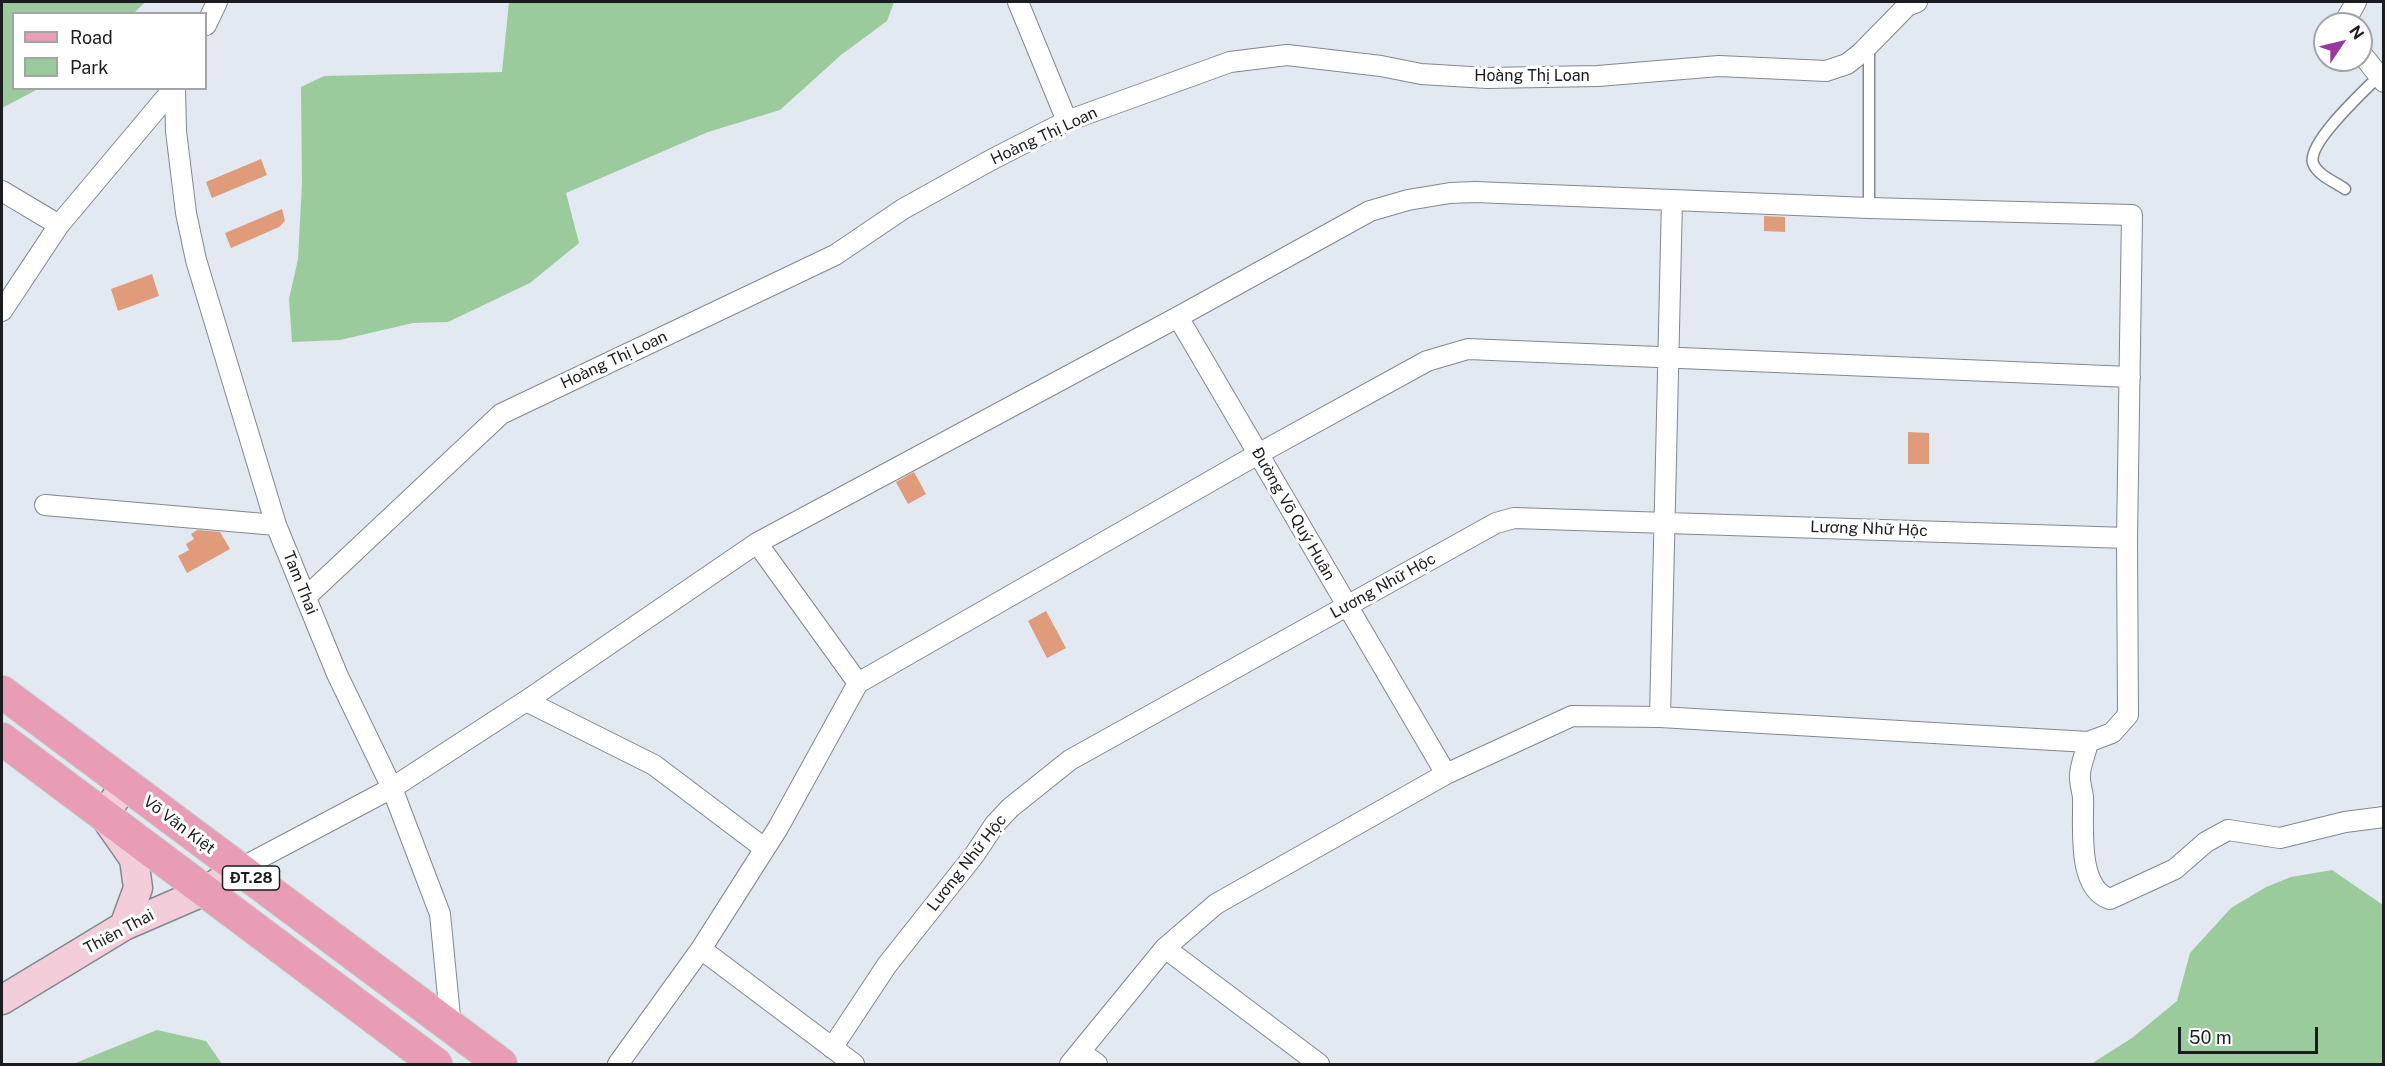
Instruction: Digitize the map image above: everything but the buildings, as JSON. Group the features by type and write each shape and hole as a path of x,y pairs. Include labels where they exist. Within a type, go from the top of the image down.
{"main road":[{"name":"Võ Văn Kiệt","path":"2,692 501,1065"},
{"name":"ĐT.28","path":"2,739 438,1065"}],"street":[{"path":"207,23 217,2"},
{"path":"1018,2 1067,121"},
{"name":"Hoàng Thị Loan","path":"306,597 501,414 835,255 903,210 1000,155 1067,121 1230,62 1287,55 1381,66 1421,74 1487,78 1598,76 1719,66 1826,70 1847,64 1869,46 1907,6 1917,2"},
{"path":"2,311 59,225 173,90"},
{"name":"Tam Thai","path":"175,90 176,131 186,213 196,260 276,525 337,674 392,788 440,914 451,1027 438,1065"},
{"path":"2,191 59,225"},
{"path":"239,869 392,788 526,701 757,543 1370,211 1408,200 1450,193 1475,192 1869,208 2132,215 2127,538 2128,715 2112,733 2088,742 1660,717 1572,716 1446,774 1215,904 1165,948 1075,1058 1098,1065"},
{"path":"1660,717 1672,200"},
{"name":"Đường Võ Quý Huân","path":"1178,317 1446,774"},
{"path":"618,1065 701,949 778,828 858,683 1258,454 1427,361 1468,349 2130,377"},
{"path":"45,505 276,525"},
{"name":"Lương Nhữ Hộc","path":"832,1048 887,965 975,854 994,824 1010,808 1070,760 1496,523 1514,518 2127,538"},
{"path":"757,543 858,683"},
{"path":"526,701 654,765 764,848"},
{"path":"2088,742 2079,777 2083,799 2083,844 2089,877 2102,897 2110,899 2175,869 2206,842 2228,830 2280,838 2345,822 2384,817"},
{"path":"124,926 138,888 134,859 104,816 125,784"},
{"name":"Thiên Thai","path":"2,1000 124,926 205,891 239,869"},
{"path":"1165,948 1319,1065"},
{"path":"701,949 854,1065"}],"lane":[{"path":"1869,46 1869,208"},
{"path":"2345,189 2317,170 2313,155 2315,148 2332,124 2381,79"}],"green space":[{"path":"2,2 145,2 135,12 12,12 12,90 36,90 2,108"},
{"path":"509,2 894,2 887,21 841,55 780,110 708,132 566,193 579,243 530,283 448,322 413,323 340,340 292,342 289,299 298,259 302,183 301,87 324,76 502,72"},
{"path":"2332,870 2383,905 2383,1064 2091,1064 2132,1038 2177,1001 2190,953 2231,908 2266,887 2291,877"},
{"path":"157,1030 206,1041 222,1064 73,1064"}]}
